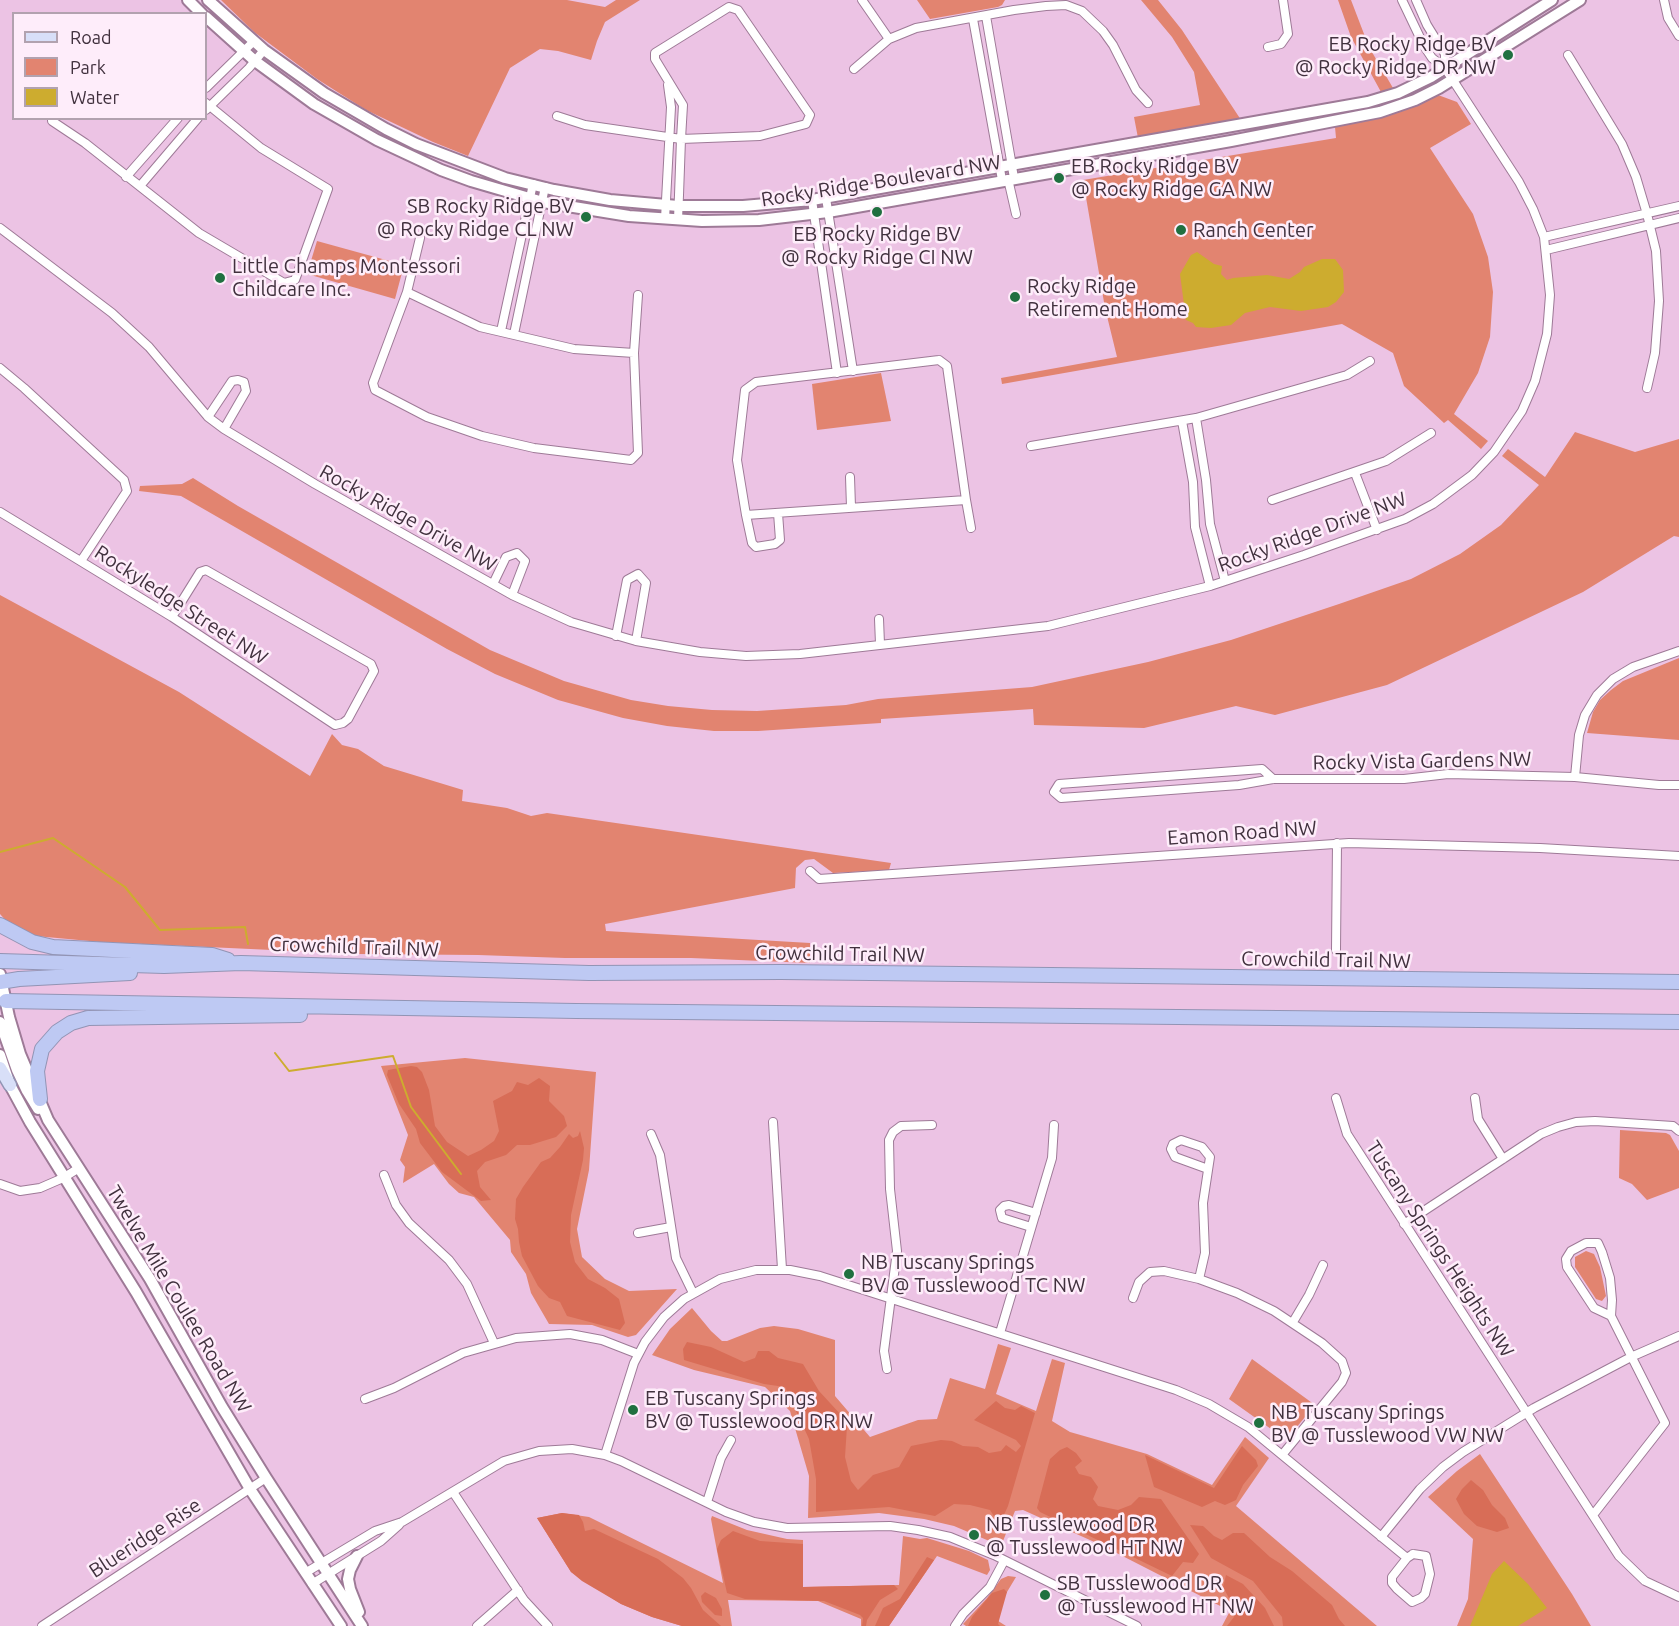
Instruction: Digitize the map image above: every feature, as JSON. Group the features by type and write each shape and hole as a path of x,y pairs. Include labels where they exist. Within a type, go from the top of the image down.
{"highway":[{"path":"0,925 32,942 53,947 212,955 242,963"},
{"name":"Crowchild Trail NW","path":"0,961 164,966 242,963 589,973 781,972 1679,981"},
{"path":"1,989 129,973 164,966"},
{"path":"1,989 418,1009 1679,1022"},
{"path":"40,1099 37,1071 42,1049 57,1032 71,1023 88,1018 400,1014 418,1009"}],"main road":[{"path":"0,1068 10,1085"}],"street":[{"path":"188,0 200,12"},
{"name":"Rocky Ridge Boulevard NW","path":"208,0 264,50 324,93 386,129 454,160 505,178 545,187 610,200 665,206 743,206 826,198 1368,102 1398,93 1445,68 1552,0"},
{"path":"862,0 889,39"},
{"path":"1012,0 1014,10"},
{"path":"1268,47 1281,44 1288,34 1283,0"},
{"name":"Rocky Ridge Drive NW","path":"0,228 112,313 149,347 208,417 224,429 315,484 512,595 571,622 636,641 700,652 746,656 800,654 1048,626 1210,586 1377,530 1419,512 1460,486 1494,452 1513,425 1535,381 1547,334 1550,295 1544,237 1520,182 1445,68 1432,58 1424,46 1402,0"},
{"name":"Rocky Ridge Drive NW","path":"1416,0 1444,54 1445,68"},
{"name":"Rocky Ridge Boulevard NW","path":"207,18 255,61 314,104 377,140 471,181 530,199 586,211 665,219 737,221 828,212 1362,117 1415,100 1453,80 1580,0"},
{"path":"1664,0 1668,18 1679,36"},
{"path":"854,69 889,39 916,28 1014,10 1066,5 1082,11 1103,31 1113,45 1136,90 1148,103"},
{"path":"557,116 585,125 681,139 760,136 806,124 810,115 738,10 729,7 655,53 654,59 682,105 681,139 678,206 678,219"},
{"path":"986,16 1011,165 1008,179"},
{"path":"973,19 1000,167 1008,179 1016,214"},
{"path":"207,87 254,41"},
{"path":"52,120 85,143 199,233 284,283 295,280 328,189 261,148 207,106 264,50"},
{"path":"1568,56 1613,128 1632,169 1650,225 1657,259 1659,301 1656,344 1647,388"},
{"path":"665,219 671,108 668,80"},
{"path":"126,177 176,120"},
{"path":"140,186 196,120"},
{"path":"501,331 533,184"},
{"path":"514,334 545,187"},
{"path":"826,198 853,371"},
{"path":"812,200 837,373"},
{"path":"1544,237 1679,207"},
{"path":"1546,250 1679,218"},
{"path":"1593,226 1596,238"},
{"path":"420,238 407,292 373,383 375,390 427,417 482,436 534,448 631,460 638,453 634,353 638,296"},
{"path":"407,292 480,327 574,349 634,353"},
{"path":"778,513 780,540 775,544 756,547 752,543 737,460 745,390 756,382 939,360 947,366 971,528"},
{"path":"1031,446 1189,420 1347,375 1370,361"},
{"path":"0,368 124,480 127,491 81,561"},
{"path":"208,417 232,381 244,382 246,391 224,429"},
{"path":"1189,420 1206,480 1210,524 1225,581"},
{"path":"1189,420 1196,527 1210,586"},
{"path":"1272,500 1386,461 1431,433"},
{"path":"1355,473 1377,530"},
{"path":"850,477 851,507"},
{"path":"1194,482 1206,480"},
{"path":"746,515 966,500"},
{"name":"Rockyledge Street NW","path":"0,512 172,617 335,725 348,719 374,671 371,664 206,570 200,572 172,617"},
{"path":"1196,527 1210,524"},
{"path":"494,584 506,557 517,553 525,561 512,595"},
{"path":"616,636 627,580 638,574 646,583 636,641"},
{"path":"879,619 880,644"},
{"path":"1575,777 1579,735 1585,715 1597,694 1613,679 1633,668 1679,651"},
{"name":"Rocky Vista Gardens NW","path":"1273,779 1262,769 1059,784 1054,792 1061,798 1239,785 1273,779 1404,779 1448,774 1575,777 1679,785"},
{"path":"1336,950 1337,843"},
{"name":"Eamon Road NW","path":"810,871 819,879 1337,843 1540,848 1679,856"},
{"name":"Twelve Mile Coulee Road NW","path":"1,989 20,1054 48,1120 150,1279 222,1407 266,1478 363,1626"},
{"path":"0,1022 27,1091 48,1120"},
{"name":"Twelve Mile Coulee Road NW","path":"0,1055 18,1101 63,1178 136,1292 250,1489 341,1626"},
{"name":"Tuscany Springs Heights NW","path":"1336,1098 1347,1134 1619,1556 1630,1569 1654,1586 1679,1597"},
{"path":"1475,1098 1478,1119 1503,1159"},
{"path":"1404,1224 1549,1130 1576,1122 1595,1121 1673,1126 1679,1131"},
{"path":"773,1122 782,1269"},
{"path":"887,1369 884,1351 897,1251 890,1189 889,1140 893,1132 901,1126 932,1125"},
{"path":"1000,1333 1052,1158 1054,1125"},
{"path":"651,1134 660,1155 676,1258 693,1293"},
{"path":"1199,1280 1205,1253 1203,1208 1210,1157 1203,1147 1181,1140 1173,1144 1171,1149 1175,1157 1208,1168"},
{"path":"0,1184 20,1191 40,1188 63,1178 78,1168"},
{"path":"384,1175 396,1205 409,1223 449,1260 463,1278 494,1343"},
{"path":"1031,1227 1002,1218 1000,1210 1006,1205 1036,1213"},
{"path":"638,1233 671,1227"},
{"path":"1593,1515 1665,1423 1611,1316 1610,1278 1602,1252 1598,1243 1586,1243 1571,1251 1566,1259 1568,1267 1594,1308 1611,1316"},
{"path":"1293,1322 1323,1265"},
{"path":"605,1455 638,1354 664,1317 693,1293 720,1279 739,1273 782,1269 820,1276 1193,1396 1231,1416 1407,1558"},
{"path":"1133,1298 1138,1282 1150,1272 1164,1271 1199,1280 1257,1302 1293,1322 1342,1361 1346,1373 1342,1382 1282,1455"},
{"path":"365,1399 463,1353 494,1343 533,1336 570,1334 602,1340 638,1354"},
{"path":"1381,1537 1420,1489 1443,1467 1476,1443 1526,1413 1631,1357 1679,1336"},
{"path":"707,1502 721,1458 731,1440"},
{"path":"312,1584 381,1541 402,1522 491,1468 521,1455 539,1451 572,1449 605,1455 742,1518 787,1528 875,1525 934,1533 971,1545 1137,1626"},
{"name":"Blueridge Rise","path":"42,1626 266,1478"},
{"path":"453,1492 531,1609 548,1626"},
{"path":"305,1573 375,1531 402,1522"},
{"path":"1413,1554 1423,1554 1428,1561 1430,1575 1428,1585 1425,1593 1417,1601 1409,1600 1396,1590 1392,1583 1392,1576 1407,1558 1413,1554"},
{"path":"357,1556 348,1579 363,1626"},
{"path":"955,1626 963,1614 990,1587 1004,1561"},
{"path":"477,1626 518,1590"}],"green space":[{"path":"221,0 567,0 605,7 616,0 640,0 605,22 591,60 558,51 540,49 510,68 468,156 366,110 317,79 254,32"},
{"path":"917,0 1005,0 998,7 930,19"},
{"path":"1141,0 1158,0 1182,30 1241,120 1138,138 1134,117 1200,105 1194,72 1172,37"},
{"path":"1338,0 1351,0 1369,47 1393,88 1381,92 1351,37"},
{"path":"1438,95 1457,102 1471,124 1430,148 1473,214 1488,257 1493,292 1490,337 1478,373 1454,414 1488,441 1481,449 1448,420 1444,423 1404,386 1393,353 1342,324 1002,384 1001,378 1117,357 1105,308 1083,180 1336,138 1335,127 1377,119"},
{"path":"317,241 404,265 395,299 307,274"},
{"path":"881,373 891,421 817,430 812,384"},
{"path":"1575,432 1635,452 1679,439 1679,537 1674,536 1583,592 1387,685 1275,715 1236,706 1144,728 1034,725 1033,709 881,719 881,723 758,731 714,731 623,718 558,700 495,674 447,649 181,496 139,491 140,486 182,484 193,478 490,650 564,681 631,700 668,706 757,711 1032,687 1148,662 1231,640 1339,604 1411,579 1460,554 1501,525 1539,485 1502,456 1508,449 1545,477"},
{"path":"0,595 179,692 310,776 332,734 342,745 358,749 384,766 463,790 462,801 507,808 531,816 547,813 891,863 889,870 833,873 814,859 805,860 796,868 795,888 605,924 606,931 810,943 810,963 691,958 358,954 100,942 36,936 9,924 0,914"},
{"path":"1679,658 1679,740 1587,733 1593,712 1600,700 1611,690 1623,681"},
{"path":"465,1058 596,1072 589,1170 577,1229 582,1257 605,1279 629,1291 677,1289 636,1335 628,1337 592,1325 549,1324 531,1293 526,1274 511,1252 510,1240 474,1197 459,1193 434,1164 403,1183 405,1167 400,1160 408,1135 381,1066"},
{"path":"1620,1130 1670,1135 1679,1151 1679,1188 1647,1200 1632,1184 1619,1178"},
{"path":"1586,1251 1594,1254 1600,1267 1606,1296 1602,1301 1596,1299 1575,1267 1575,1257"},
{"path":"692,1308 722,1341 760,1328 774,1326 798,1329 835,1340 835,1396 870,1437 918,1420 937,1419 950,1378 985,1389 998,1344 1011,1348 996,1394 1036,1411 1052,1359 1065,1363 1052,1421 1070,1432 1147,1454 1212,1485 1245,1437 1269,1458 1236,1506 1377,1626 1222,1626 1230,1611 1101,1545 1023,1510 1015,1511 1001,1546 954,1526 924,1519 879,1513 808,1518 809,1476 790,1411 765,1387 694,1370 652,1355 670,1329"},
{"path":"1252,1359 1315,1405 1291,1434 1284,1437 1278,1434 1229,1399"},
{"path":"1480,1454 1591,1626 1457,1626 1468,1599 1473,1539 1428,1497"},
{"path":"562,1513 589,1517 723,1583 712,1516 747,1530 787,1539 803,1540 803,1587 899,1585 903,1536 927,1538 969,1551 988,1560 990,1570 987,1575 937,1556 889,1626 861,1626 861,1619 818,1601 728,1600 732,1626 682,1626 621,1604 571,1572 537,1518"},
{"path":"1008,1576 1016,1577 992,1617 1006,1626 966,1626 963,1624 1001,1579"}],"shaded area":[{"path":"417,1067 422,1072 429,1090 435,1126 447,1142 468,1156 494,1141 499,1131 493,1101 512,1091 517,1082 528,1085 539,1078 550,1086 549,1101 564,1116 567,1126 556,1137 530,1145 517,1145 506,1155 485,1162 477,1171 480,1187 491,1200 481,1201 442,1172 420,1143 416,1129 399,1104 387,1075 388,1070"},
{"path":"580,1131 584,1148 583,1160 571,1215 570,1242 575,1262 588,1279 619,1299 625,1323 620,1330 567,1316 560,1302 549,1298 538,1286 522,1256 519,1242 515,1219 516,1199 541,1162 550,1158 569,1134 573,1138 578,1136"},
{"path":"687,1342 711,1347 744,1362 755,1358 758,1351 769,1351 778,1358 803,1364 819,1391 842,1416 847,1426 845,1457 851,1481 858,1490 873,1475 899,1467 911,1446 941,1440 952,1441 963,1446 978,1447 989,1453 1001,1451 1006,1445 1016,1452 1021,1446 1016,1440 974,1420 996,1401 1005,1408 1015,1410 1021,1406 1035,1413 1008,1506 1002,1519 997,1521 990,1510 954,1504 935,1516 889,1507 816,1512 816,1479 809,1439 785,1387 764,1384 684,1360 683,1349"},
{"path":"1242,1446 1256,1460 1258,1466 1243,1485 1236,1500 1225,1505 1215,1501 1202,1507 1154,1487 1145,1455 1214,1488"},
{"path":"1067,1447 1082,1461 1075,1467 1079,1474 1091,1477 1098,1487 1093,1499 1098,1506 1118,1510 1131,1505 1139,1497 1161,1499 1199,1554 1193,1563 1183,1562 1172,1576 1040,1512 1037,1508 1050,1459"},
{"path":"1471,1480 1483,1490 1492,1505 1505,1518 1509,1528 1497,1532 1477,1526 1464,1514 1456,1499"},
{"path":"562,1513 579,1515 585,1531 594,1529 658,1559 683,1578 703,1610 721,1626 682,1626 652,1617 621,1604 582,1581 571,1572 537,1518"},
{"path":"1190,1525 1203,1526 1222,1540 1233,1533 1244,1533 1270,1557 1292,1571 1332,1605 1345,1626 1283,1626 1282,1617 1253,1581 1211,1558"},
{"path":"733,1531 760,1541 803,1544 803,1587 894,1585 898,1589 880,1600 867,1620 866,1626 862,1626 863,1618 860,1615 824,1601 745,1599 727,1593 717,1549 721,1540"},
{"path":"927,1557 934,1560 889,1626 875,1626 883,1608 900,1599"},
{"path":"1226,1575 1243,1584 1265,1608 1274,1626 1227,1626 1234,1617 1231,1602 1223,1587"},
{"path":"1004,1589 1007,1592 998,1624 1000,1626 968,1626 972,1617 992,1593"},
{"path":"705,1592 716,1598 722,1609 722,1616 715,1615 702,1602 701,1596"}],"water":[{"path":"1197,252 1214,264 1222,266 1221,274 1227,280 1267,275 1289,279 1304,267 1322,259 1335,259 1343,270 1344,292 1336,302 1328,307 1301,311 1270,307 1245,313 1231,325 1211,328 1196,327 1186,320 1180,274 1191,255"},
{"path":"1504,1561 1528,1584 1547,1608 1518,1626 1470,1626 1492,1574"}],"waterway":[{"path":"0,852 53,838 125,887 160,930 245,927 248,944"},
{"path":"275,1053 289,1071 393,1056 411,1107 461,1174"}],"place":[{"name":"EB Rocky Ridge BV @ Rocky Ridge DR NW","path":"1508,55"},
{"name":"EB Rocky Ridge BV @ Rocky Ridge GA NW","path":"1059,178"},
{"name":"EB Rocky Ridge BV @ Rocky Ridge CI NW","path":"877,212"},
{"name":"SB Rocky Ridge BV @ Rocky Ridge CL NW","path":"586,217"},
{"name":"Ranch Center","path":"1181,230"},
{"name":"Little Champs Montessori Childcare Inc.","path":"220,278"},
{"name":"Rocky Ridge Retirement Home","path":"1015,297"},
{"name":"NB Tuscany Springs BV @ Tusslewood TC NW","path":"849,1274"},
{"name":"EB Tuscany Springs BV @ Tusslewood DR NW","path":"633,1410"},
{"name":"NB Tuscany Springs BV @ Tusslewood VW NW","path":"1259,1423"},
{"name":"NB Tusslewood DR @ Tusslewood HT NW","path":"974,1535"},
{"name":"SB Tusslewood DR @ Tusslewood HT NW","path":"1045,1595"}]}
